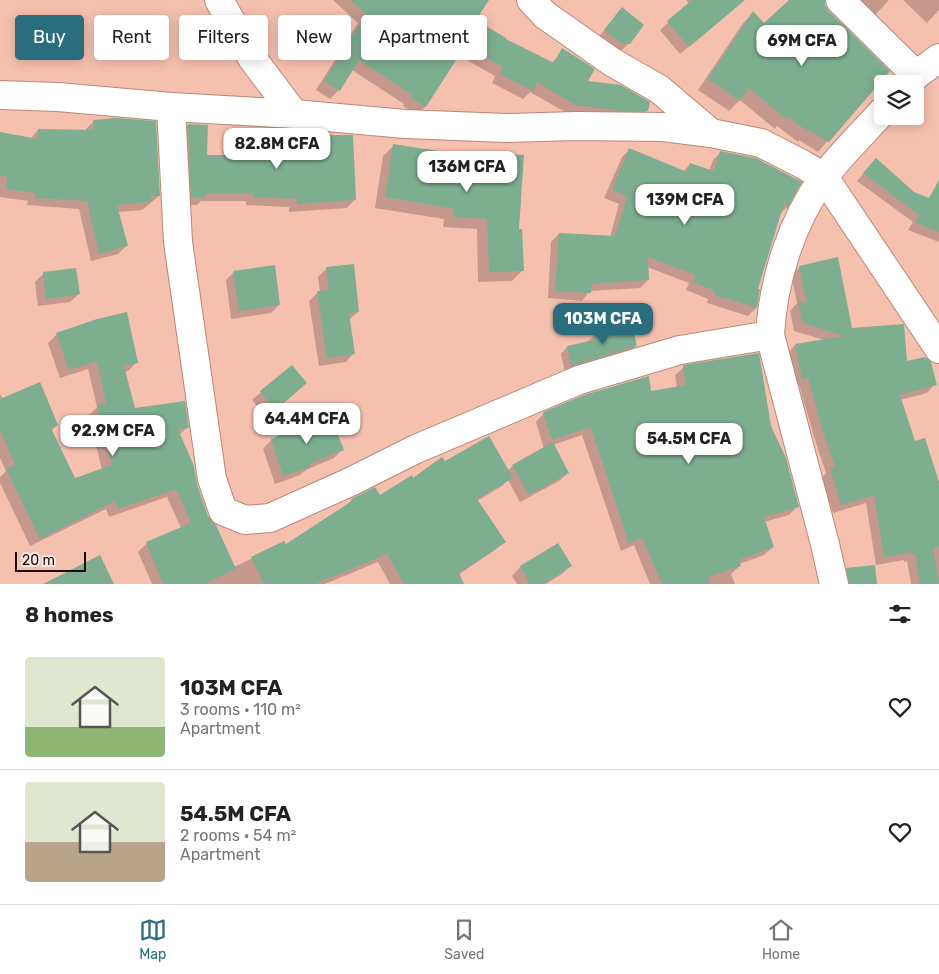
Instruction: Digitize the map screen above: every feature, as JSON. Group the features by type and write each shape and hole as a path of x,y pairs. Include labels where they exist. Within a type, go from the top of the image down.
{"street":[{"path":"220,0 252,58 294,114"},
{"path":"531,0 544,15 612,62 659,89 712,133"},
{"path":"840,0 908,75"},
{"path":"918,75 939,58"},
{"path":"0,95 58,97 405,124 506,128 576,126 663,127 712,133 761,143 824,177 939,349"},
{"path":"170,107 178,242 212,479 224,510 245,520 270,518 434,442 579,380 680,350 770,335"},
{"path":"834,584 770,335 771,307 780,269 802,215 824,177 874,121"}],"building":[{"path":"350,0 489,0 479,15 366,14"},
{"path":"692,0 745,0 689,47 667,21"},
{"path":"789,0 825,0 825,5 829,11 890,71 887,75 874,75 874,90 829,142 809,132 788,117 786,119 749,88 740,101 708,79 753,11 764,23"},
{"path":"622,7 644,25 630,44 622,44 604,30"},
{"path":"361,22 361,60 456,60 426,107 410,97 412,95 359,60 340,91 324,81 337,60 351,60 351,38"},
{"path":"487,27 506,39 554,63 562,48 595,69 588,81 621,85 650,102 648,111 621,111 575,105 537,82 533,91 500,74 503,67 487,58"},
{"path":"115,118 156,121 160,196 151,196 151,202 117,205 128,246 99,254 87,201 35,198 35,193 6,189 7,177 0,175 0,132 38,139 38,129 94,130 93,120"},
{"path":"188,124 208,125 207,155 258,155 299,158 301,130 324,132 323,135 353,135 356,200 297,204 297,199 254,197 254,193 206,193 206,197 191,197"},
{"path":"393,144 457,154 457,151 524,155 519,229 522,229 524,271 489,272 487,219 453,217 454,209 385,197"},
{"path":"629,148 687,172 690,163 714,171 720,151 756,158 802,182 787,209 785,200 758,289 760,289 757,308 714,295 715,291 693,282 696,275 648,257 649,280 592,284 591,293 555,291 559,233 615,236 627,196 612,190"},
{"path":"876,158 914,192 929,198 939,180 939,232 915,222 919,215 863,173"},
{"path":"838,257 852,328 904,324 907,361 925,357 931,362 937,385 900,395 915,441 925,438 939,482 939,547 933,548 939,584 920,584 915,554 912,554 912,552 884,557 874,495 841,505 830,468 835,467 808,378 802,379 795,344 844,336 802,323 798,301 807,304 799,266"},
{"path":"354,264 359,312 349,313 355,354 327,358 317,291 329,290 326,267"},
{"path":"275,265 280,305 239,311 233,271"},
{"path":"76,268 80,294 46,299 43,272"},
{"path":"127,312 138,363 124,366 135,408 185,401 189,428 178,429 194,466 197,484 208,516 216,525 236,569 204,584 163,584 146,542 191,523 176,489 118,509 115,501 40,539 6,469 15,465 0,429 0,399 40,382 58,425 51,428 75,478 112,465 97,405 106,403 97,361 69,370 56,333 97,319"},
{"path":"632,325 637,346 571,366 567,346 594,340 593,335"},
{"path":"759,353 771,426 786,458 799,507 764,517 774,547 739,560 741,566 708,577 710,584 662,584 642,537 629,544 591,427 552,440 543,412 584,395 649,376 651,391 686,385 683,365"},
{"path":"292,365 307,383 275,410 260,391"},
{"path":"330,415 344,450 309,464 310,467 283,476 271,439"},
{"path":"489,436 513,478 477,499 506,542 459,573 464,584 404,584 387,554 315,584 264,584 251,557 284,541 286,544 352,501 351,499 375,487 380,495 412,475 413,478 442,457 445,461"},
{"path":"553,442 569,473 529,495 512,465"},
{"path":"558,543 572,566 543,584 530,584 520,566"},
{"path":"100,555 114,584 43,584"},
{"path":"875,565 877,584 849,584 846,568"}]}
